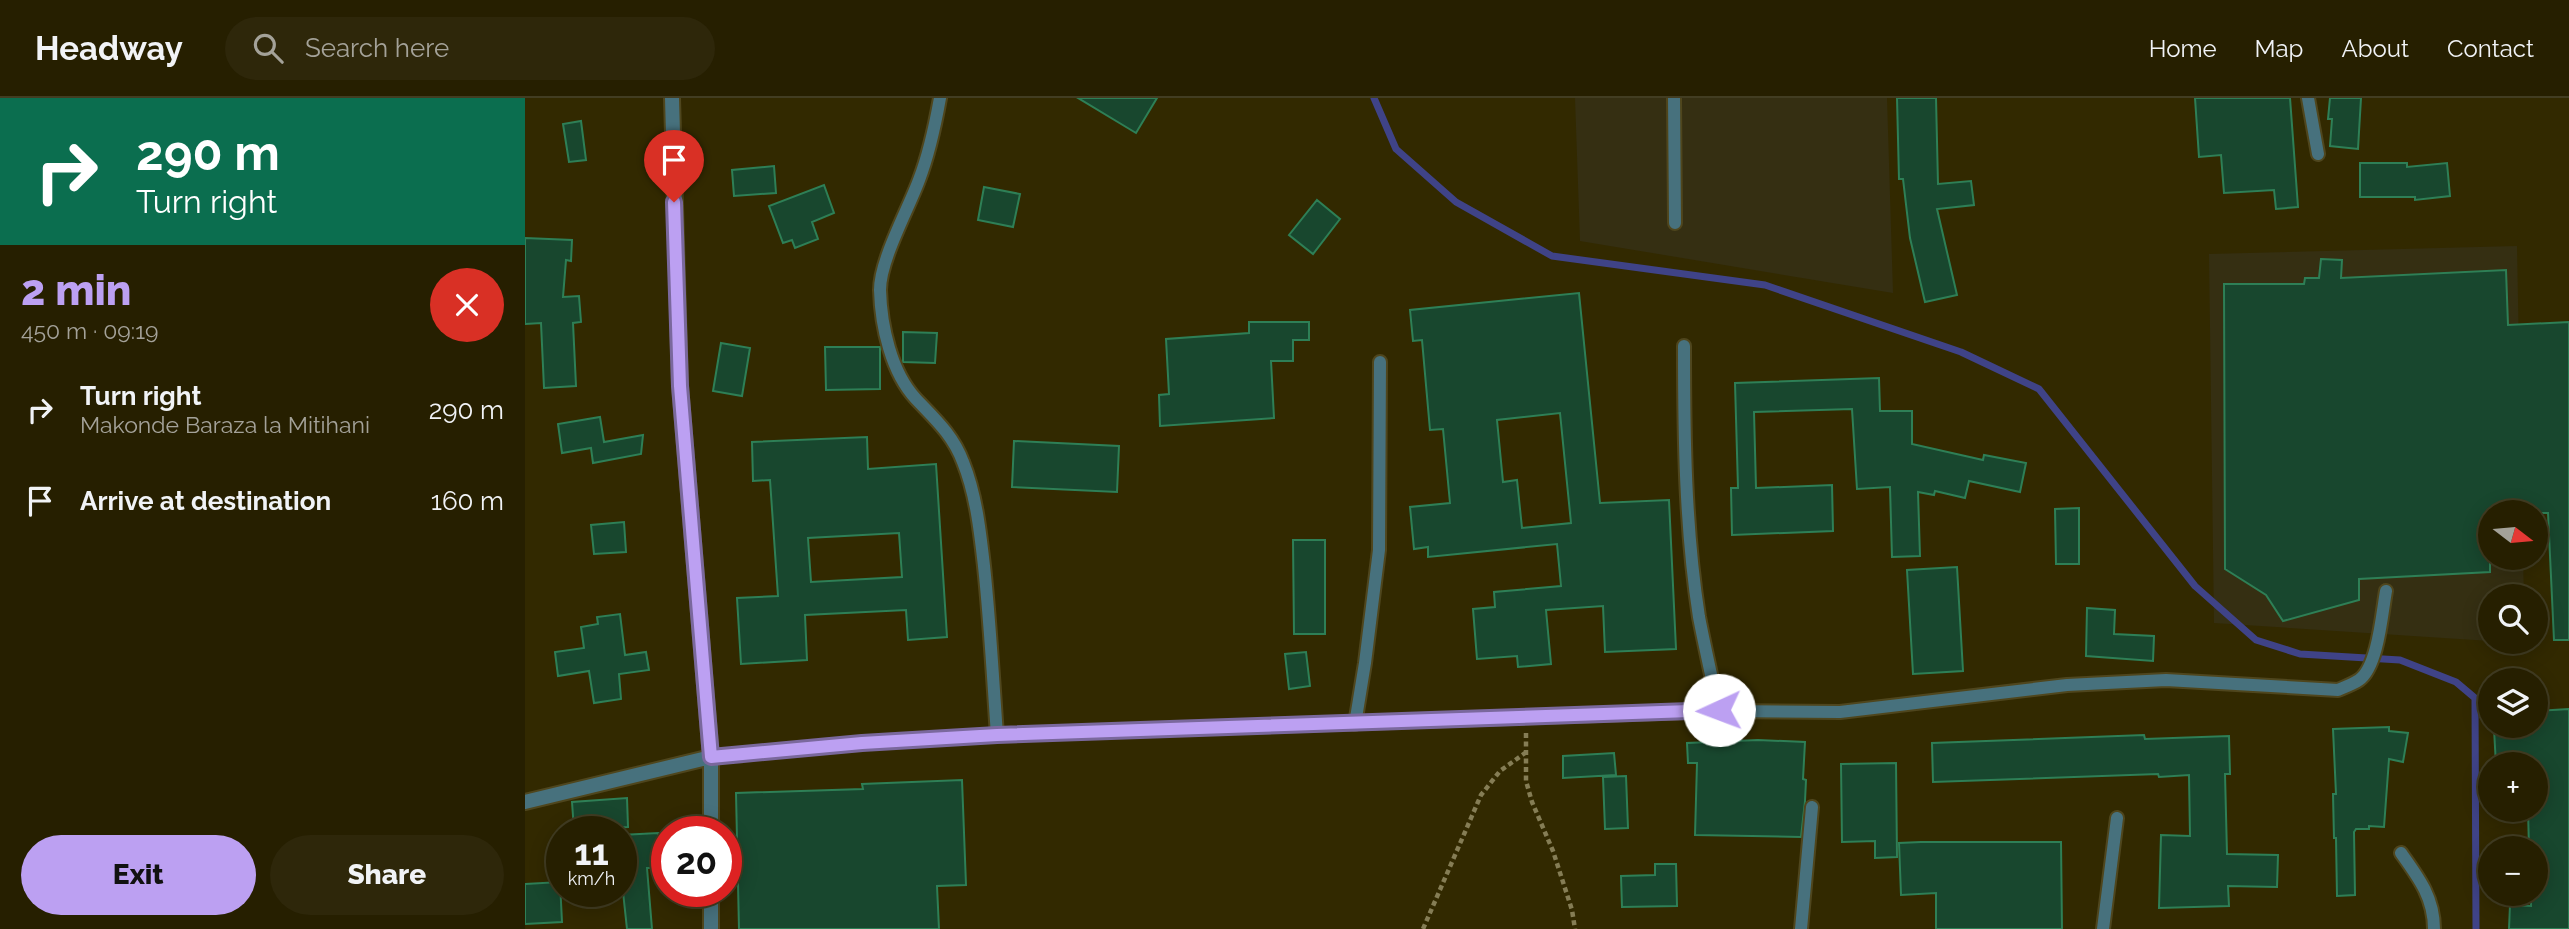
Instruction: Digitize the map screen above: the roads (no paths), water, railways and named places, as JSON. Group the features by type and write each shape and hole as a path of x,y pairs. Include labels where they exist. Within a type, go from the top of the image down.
{"street":[{"path":"672,98 680,386 711,757 711,816"},
{"path":"525,802 711,757"},
{"path":"711,907 711,929"}],"lane":[{"path":"940,98 935,127 920,178 884,268 880,286 881,306 897,371 914,397 942,425 963,460 970,483 986,585 997,735"},
{"path":"1674,98 1675,223"},
{"path":"2308,98 2318,154"},
{"path":"1684,346 1684,436 1690,525 1699,616 1719,710"},
{"path":"1355,724 1379,550 1380,362"},
{"path":"711,757 862,743 997,735 1719,710 1840,712 2067,685 2166,680 2338,690 2360,680 2369,667 2376,646 2386,591"},
{"path":"1801,929 1812,807"},
{"path":"2103,929 2117,818"},
{"path":"2401,853 2426,888 2434,917 2434,929"}],"waterway":[{"path":"1374,98 1396,149 1456,202 1552,256 1765,285 1961,352 2039,389 2195,586 2256,640 2300,654 2400,660 2456,682 2475,698 2476,929"}]}
